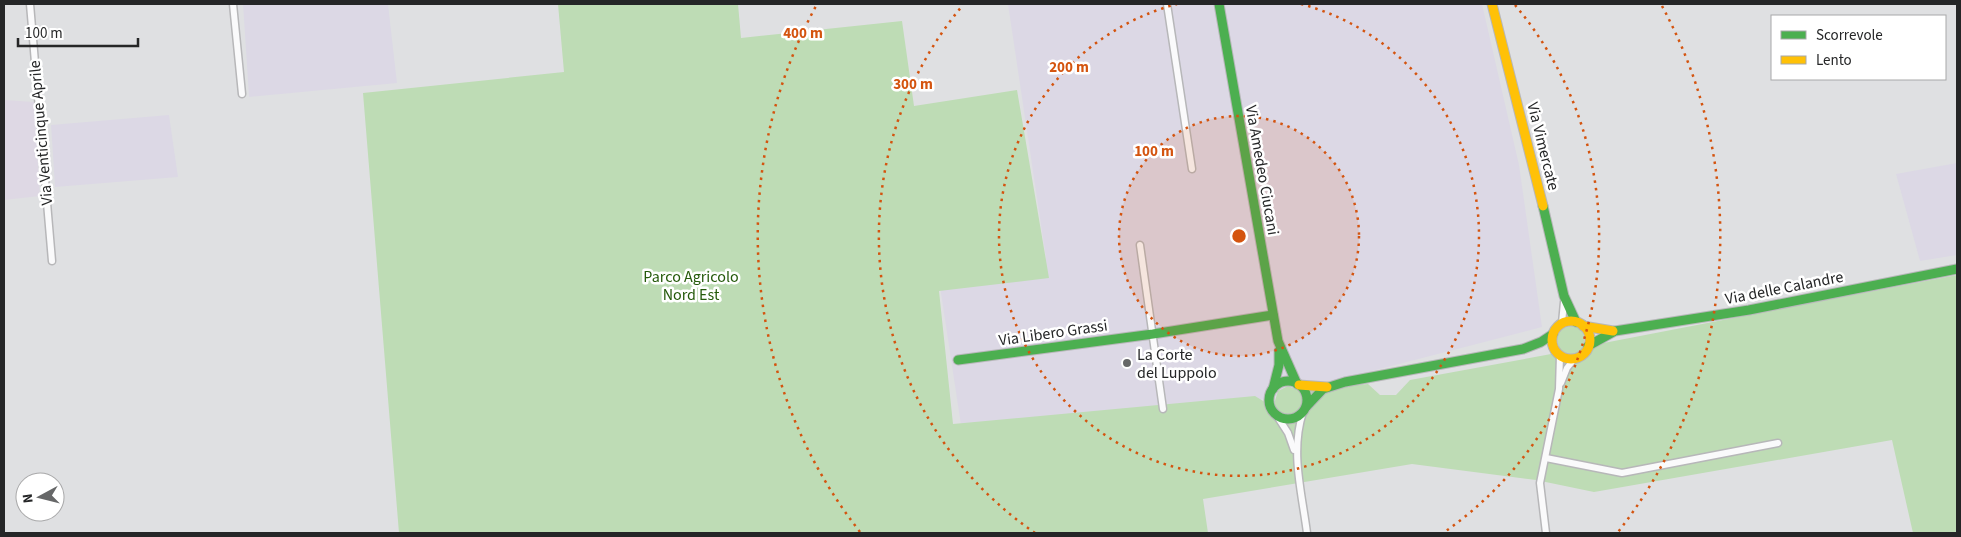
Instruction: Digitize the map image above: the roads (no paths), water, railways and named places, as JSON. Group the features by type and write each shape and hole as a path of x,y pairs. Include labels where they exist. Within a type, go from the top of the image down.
{"main road":[{"name":"Via Amedeo Ciucani","path":"1219,4 1278,341 1286,364 1306,395 1304,410"},
{"name":"Via Vimercate","path":"1492,4 1535,169 1564,296 1570,312 1580,324"},
{"name":"Via delle Calandre","path":"1575,358 1583,355 1588,346 1602,336 1616,331 1749,310 1957,269"},
{"name":"Via Libero Grassi","path":"958,360 1152,334 1273,315"},
{"name":"Via delle Calandre","path":"1562,323 1580,324 1616,331"},
{"path":"1277,416 1291,419 1304,410 1320,392 1329,387 1355,379 1523,349 1542,342 1553,334 1562,323"},
{"path":"1580,324 1589,334 1588,346"},
{"path":"1553,334 1552,344 1559,355"},
{"name":"Via Amedeo Ciucani","path":"1277,416 1269,404 1279,365 1278,341"},
{"path":"1523,349 1542,349 1575,358"},
{"path":"1273,389 1285,382 1329,387"}],"street":[{"name":"Via Venticinque Aprile","path":"30,4 52,261"},
{"path":"233,4 242,94"},
{"path":"1167,4 1192,169"},
{"path":"1140,245 1163,409"},
{"name":"Via Vimercate","path":"1562,323 1564,296"},
{"path":"1559,355 1559,389"},
{"path":"1546,533 1540,483 1559,389 1567,368 1575,358"},
{"name":"Via Amedeo Ciucani","path":"1304,410 1296,436 1296,456 1307,533"},
{"name":"Via Amedeo Ciucani","path":"1277,416 1289,435 1296,456"},
{"path":"1546,458 1622,473 1778,443"}],"place":[{"name":"La Corte del Luppolo","path":"1127,363"}],"park label":[{"name":"Parco Agricolo Nord Est","path":"691,285"}]}
